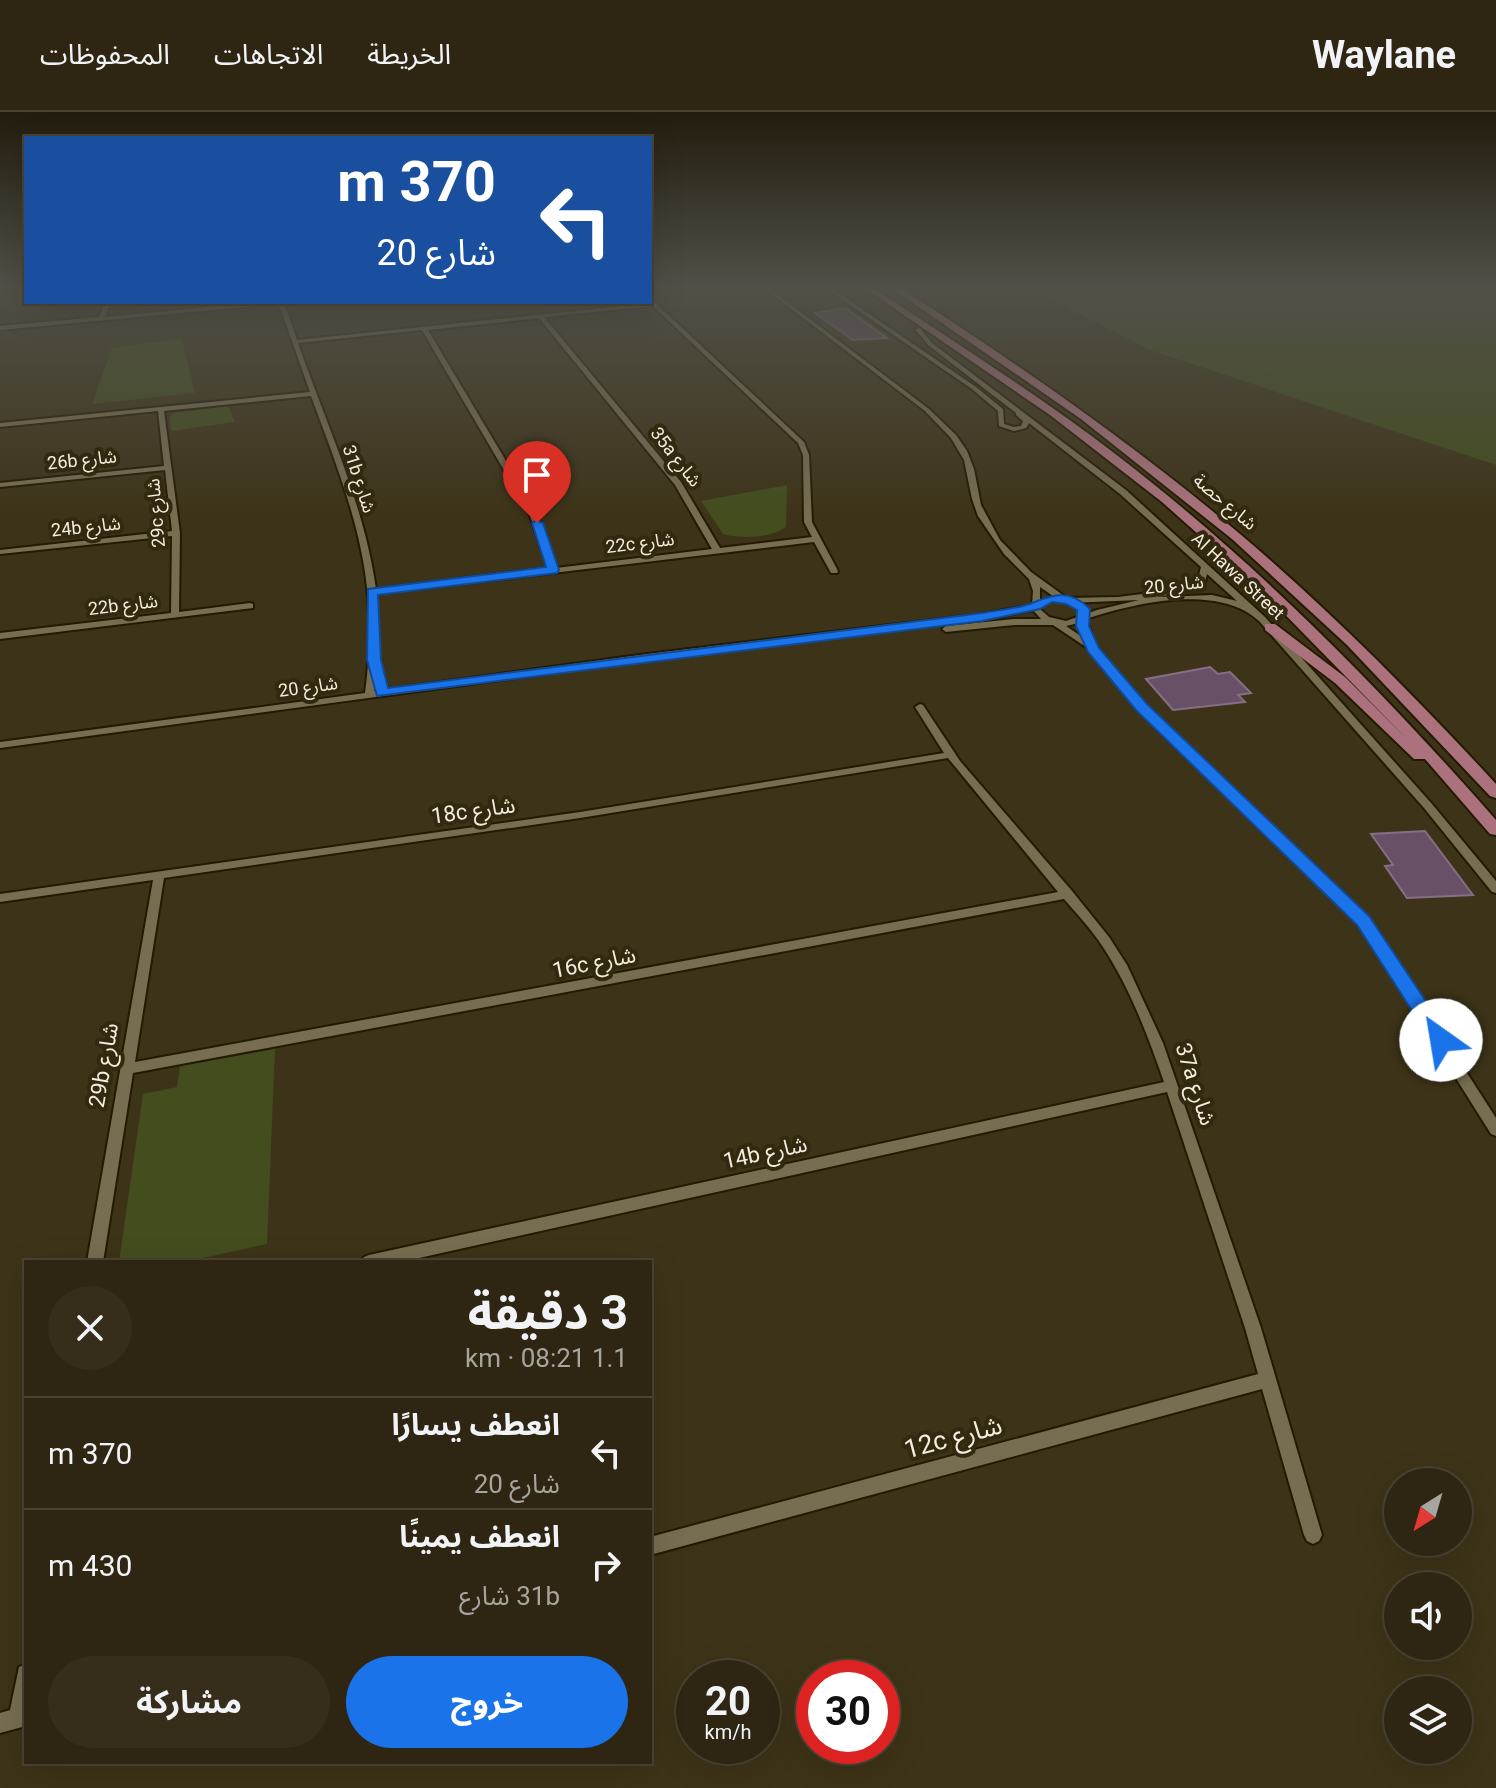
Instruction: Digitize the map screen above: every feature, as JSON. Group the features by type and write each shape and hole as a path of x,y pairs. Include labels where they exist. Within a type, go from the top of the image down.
{"main road":[{"name":"شارع حصة","path":"972,363 1042,408"},
{"name":"شارع حصة","path":"975,363 1111,456 1253,574 1362,679 1496,830"},
{"name":"شارع حصة","path":"1008,363 1090,420 1228,530 1370,661 1496,793"},
{"path":"1266,623 1340,680 1412,752 1439,767"}],"street":[{"name":"31b شارع","path":"302,363 347,486 372,592 374,660 369,695"},
{"path":"445,363 533,513 553,570"},
{"name":"35a شارع","path":"579,363 678,484 717,550"},
{"path":"717,363 801,442 806,455 806,513 834,571"},
{"path":"866,363 951,432 967,456 982,517 1000,543 1033,578 1081,606 1093,649"},
{"path":"938,363 1001,410 1001,425 1014,429 1026,426 1026,420 991,391"},
{"name":"Al Hawa Street","path":"955,363 1123,492 1266,623 1428,806 1496,889"},
{"path":"0,425 312,392"},
{"name":"29c شارع","path":"161,409 176,533 175,615"},
{"name":"26b شارع","path":"0,485 168,468"},
{"name":"24b شارع","path":"0,552 176,533"},
{"name":"22c شارع","path":"372,592 816,539"},
{"name":"شارع 20","path":"0,745 982,617 1036,606 1044,600 1103,601 1183,590 1202,580 1205,566"},
{"path":"437,569 440,584"},
{"path":"1033,578 1038,614 1093,649 1179,746 1363,921 1496,1130"},
{"name":"شارع 20","path":"859,633 952,629 1014,622 1070,623 1110,609 1193,597 1230,601 1266,623"},
{"name":"22b شارع","path":"0,636 250,606"},
{"name":"31b شارع","path":"374,660 382,693"},
{"name":"37a شارع","path":"920,707 950,755 1068,894 1121,965 1151,1029 1171,1086 1269,1379 1313,1535"},
{"name":"18c شارع","path":"0,898 580,815 950,755"},
{"name":"29b شارع","path":"95,1260 159,875"},
{"name":"16c شارع","path":"127,1069 1068,894"},
{"name":"14b شارع","path":"378,1260 1171,1086"},
{"name":"12c شارع","path":"652,1545 1269,1379"},
{"path":"15,1719 24,1682"}],"green space":[{"path":"107,363 188,363 195,393 92,404"},
{"path":"1190,363 1496,363 1496,465"},
{"path":"228,406 235,422 171,431 170,416 174,413"},
{"path":"787,485 786,527 764,535 747,537 723,534 701,501"},
{"path":"275,1049 267,1244 193,1260 119,1260 143,1094 177,1087 180,1066"}],"building":[{"path":"1210,667 1218,674 1230,672 1251,693 1238,695 1245,702 1173,710 1146,679"},
{"path":"1425,831 1473,895 1407,898 1385,866 1393,865 1371,834"}],"route":[{"path":"537,523 553,570 372,592 374,660 382,693 647,657 982,617 1036,607 1050,598 1069,600 1084,609 1083,626 1093,649 1142,707 1363,921 1441,1040"}]}
